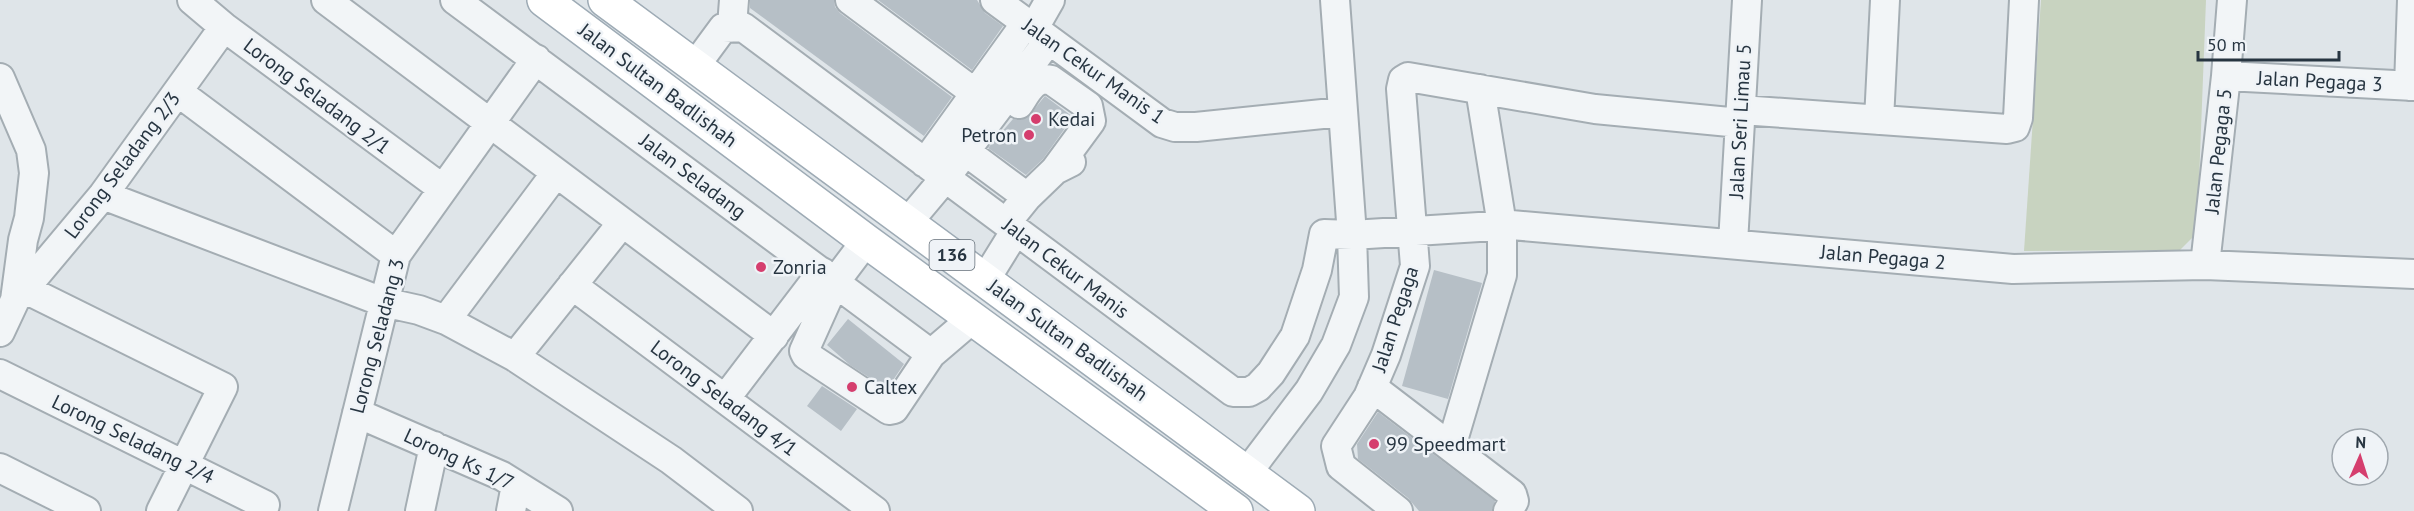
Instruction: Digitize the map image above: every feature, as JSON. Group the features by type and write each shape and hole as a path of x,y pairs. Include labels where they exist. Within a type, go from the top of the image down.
{"main road":[{"name":"Jalan Sultan Badlishah","path":"544,0 866,241 1236,511"},
{"name":"Jalan Sultan Badlishah","path":"605,0 1298,511"}],"street":[{"name":"Lorong Seladang 2/1","path":"192,0 224,27 443,189"},
{"path":"326,0 774,336"},
{"name":"Jalan Seladang","path":"455,0 931,354"},
{"path":"850,0 975,93"},
{"name":"Jalan Cekur Manis 1","path":"995,0 1162,123 1175,127 1196,128 1342,112"},
{"path":"935,170 965,151 985,125 1050,0"},
{"path":"1247,473 1309,391 1336,345 1354,297 1352,235 1335,0"},
{"name":"Jalan Seri Limau 5","path":"1733,243 1747,0"},
{"path":"1879,120 1885,0"},
{"path":"1451,447 1502,275 1502,225 1480,89 1595,109 1879,120 2007,129 2015,127 2018,118 2024,0"},
{"name":"Jalan Pegaga 5","path":"2205,266 2232,0"},
{"path":"2412,0 2412,86"},
{"name":"Jalan Cekur Manis","path":"695,66 723,28 736,18 1233,392 1249,392 1258,387 1271,373 1295,336 1317,270 1324,234"},
{"name":"Lorong Seladang 2/3","path":"20,294 103,195 224,27"},
{"path":"908,222 975,93 1036,30"},
{"name":"Lorong Seladang 3","path":"333,511 396,255 536,59"},
{"name":"Jalan Pegaga 3","path":"2226,76 2412,86"},
{"name":"Jalan Pegaga","path":"1398,511 1341,466 1336,446 1368,398 1386,355 1415,266 1401,89 1403,80 1408,77 1480,89"},
{"path":"0,78 31,150 34,173 29,218 23,240 20,294 0,332"},
{"path":"985,125 997,126 1005,123 1038,80 1044,78 1051,80 1088,106 1091,114 1091,121 1055,171 1027,196 985,280"},
{"path":"178,92 396,255"},
{"path":"1055,171 1069,165 1120,92"},
{"path":"965,151 1027,196"},
{"path":"446,320 556,173"},
{"path":"103,195 383,302 419,310 446,320 515,357 671,460 738,511"},
{"path":"515,357 622,223"},
{"name":"Jalan Pegaga 2","path":"1324,234 1352,235 1502,225 1733,243 2013,269 2205,266 2414,274"},
{"path":"725,399 774,336 828,277 866,241"},
{"path":"828,277 804,351 806,355 889,410 894,409 931,354 972,319"},
{"name":"Lorong Seladang 4/1","path":"572,285 875,511"},
{"path":"20,294 223,387 161,511"},
{"name":"Lorong Seladang 2/4","path":"0,374 265,505"},
{"path":"1372,387 1512,494 1514,501 1508,511"},
{"name":"Lorong Ks 1/7","path":"357,413 502,476 514,498 558,511"},
{"path":"420,511 434,446"},
{"path":"0,468 86,511"}],"green space":[{"path":"2041,0 2206,0 2197,233 2180,250 2024,251"}],"building":[{"path":"750,0 834,0 835,7 840,13 952,97 924,136 750,8"},
{"path":"878,0 977,0 985,13 1003,26 972,70"},
{"path":"1045,96 1073,117 1043,159 1026,175 988,148 1013,119 1027,118"},
{"path":"1434,270 1482,283 1448,399 1402,386"},
{"path":"848,319 904,364 887,389 850,365 827,345"},
{"path":"822,386 857,409 841,431 807,406"},
{"path":"1378,412 1495,501 1492,511 1419,511 1408,498 1358,459 1357,444"}],"place":[{"name":"Kedai","path":"1036,119"},
{"name":"Petron","path":"1029,135"},
{"name":"Zonria","path":"761,267"},
{"name":"Caltex","path":"852,387"},
{"name":"99 Speedmart","path":"1374,444"}]}
